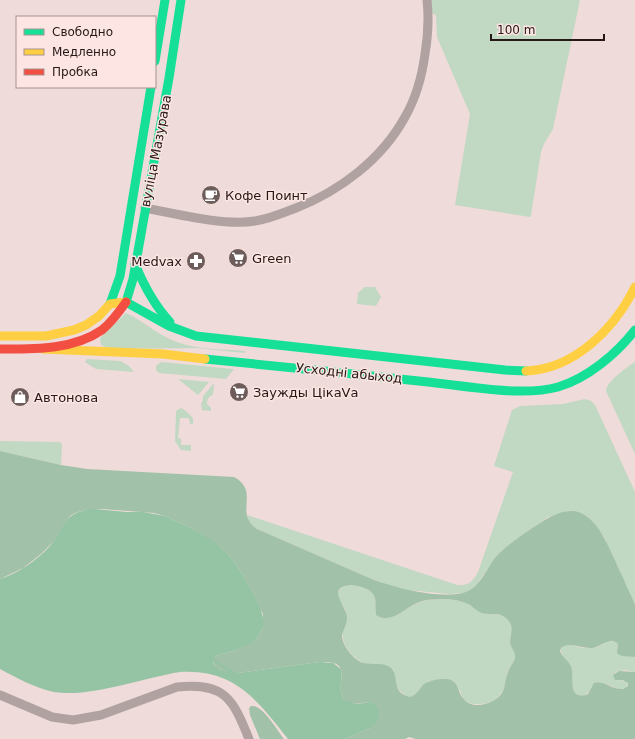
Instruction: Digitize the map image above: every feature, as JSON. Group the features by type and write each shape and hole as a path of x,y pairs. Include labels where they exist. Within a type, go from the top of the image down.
{"main road":[{"path":"156,56 165,0"},
{"name":"вуліца Мазурава","path":"126,302 135,264 170,78 181,0"},
{"name":"вуліца Мазурава","path":"110,304 120,276 130,206 151,88"},
{"path":"130,206 145,208"},
{"path":"135,264 153,302 165,317 179,330"},
{"name":"Усходні абыход","path":"43,349 163,354 267,354 526,371 542,369 559,363 575,354 604,332 625,308 635,287"},
{"path":"0,336 46,336 70,332 92,321 110,304 126,302"},
{"path":"0,349 43,349 72,343 92,336 112,322 126,302"},
{"name":"Усходні абыход","path":"126,302 179,330 196,336 267,354 487,388 535,391 558,387 570,383 588,373 634,335"}],"street":[{"path":"145,208 213,220 256,221 306,204 343,184 369,162 389,141 406,117 419,80 426,48 428,28 427,0"},
{"path":"0,695 52,717 73,720 101,715 177,687 206,687 216,690 228,698 238,711 249,739"}],"shaded area":[{"path":"430,0 580,0 553,129 541,152 530,217 455,205 470,114 437,37 436,15 431,13"},
{"path":"365,287 375,287 381,297 376,306 357,304 358,293"},
{"path":"126,313 166,337 180,343 189,346 245,351 245,353 197,348 111,349 101,345 100,338"},
{"path":"87,359 120,361 129,366 134,372 96,369 85,362"},
{"path":"161,362 234,369 226,379 159,373 156,370 156,366"},
{"path":"635,362 635,454 606,391 607,387 614,379"},
{"path":"178,379 209,382 198,395"},
{"path":"214,383 213,395 209,397 207,402 211,408 211,411 202,410 201,404 203,396"},
{"path":"585,399 591,401 595,405 635,492 635,606 604,537 587,516 571,511 548,517 509,545 496,558 477,584 470,590 464,593 449,594 408,590 390,586 257,529 248,520 247,515 457,585 467,584 472,581 478,572 513,472 494,466 512,410 520,406 563,404"},
{"path":"181,408 193,418 193,424 190,424 189,418 180,418 178,438 181,439 181,445 191,445 191,451 181,450 175,441 176,411"},
{"path":"0,441 59,442 62,444 61,465 0,451"},
{"path":"0,451 61,465 87,469 234,477 242,483 246,489 247,516 250,523 257,529 374,580 430,594 442,595 469,591 482,578 495,558 515,540 549,517 568,511 578,512 586,516 595,524 603,536 635,605 635,657 619,655 617,653 618,644 612,641 592,648 568,645 561,648 560,651 571,666 574,691 581,696 588,694 594,683 598,682 623,689 628,686 628,683 623,680 615,680 613,675 619,671 635,672 635,739 416,739 409,737 405,739 345,739 370,728 374,704 356,704 343,699 341,693 342,674 338,665 331,662 320,662 238,673 218,669 215,666 213,663 213,658 215,656 236,650 257,638 263,627 263,614 243,575 230,556 193,529 165,516 154,513 102,509 75,513 70,516 55,540 41,554 23,568 0,579","holes":["351,585 365,588 371,592 375,598 376,615 382,618 388,618 399,614 416,603 434,599 459,601 470,605 480,612 505,617 512,627 510,645 514,652 515,658 509,669 502,693 499,697 489,703 477,705 472,704 463,698 453,681 440,679 425,683 416,694 410,697 404,695 400,692 396,684 394,672 391,668 383,664 360,662 351,654 343,642 342,636 347,618 338,593 339,589"]},
{"path":"94,509 143,512 165,516 193,529 214,542 230,556 243,575 260,607 264,621 263,627 257,638 251,643 236,650 215,656 213,662 214,665 220,670 238,673 320,662 333,663 341,669 341,692 343,699 357,704 371,702 374,704 379,710 377,722 370,728 345,739 288,739 255,700 230,682 216,676 199,672 180,672 100,690 68,693 54,692 40,688 0,669 0,579 20,570 38,557 49,547 70,517 76,513"},
{"path":"351,585 365,588 371,592 375,598 376,615 382,618 388,618 400,614 417,603 423,601 440,599 463,602 476,610 501,615 508,619 512,626 510,643 516,655 507,672 506,683 502,693 491,702 473,704 465,700 460,690 430,681 413,696 406,696 396,686 394,674 385,665 374,665 357,659 345,644 343,634 346,612 339,601 338,593 341,588"},
{"path":"608,641 616,642 618,644 617,650 635,657 635,672 625,670 615,672 619,680 626,681 628,685 625,688 619,689 604,684 592,687 583,696 577,695 572,687 571,667 563,656 561,648 570,645 583,648 592,648"},
{"path":"251,706 255,706 264,713 284,739 260,739 250,715 249,708"}],"waterway":[{"path":"211,659 236,674"}],"traffic: fast":[{"path":"156,55 165,0"},
{"path":"126,302 133,279 169,78 181,0"},
{"path":"110,304 120,276 151,88"},
{"path":"135,264 150,295 170,322"},
{"path":"126,302 169,326 196,336 505,370 526,371"},
{"path":"205,359 494,390 544,390 569,383 591,371 619,348 635,330"}],"traffic: slow":[{"path":"526,371 561,363 591,344 605,331 616,317 627,302 635,287"},
{"path":"0,336 46,336 74,330 86,325 99,316 110,304 126,302"},
{"path":"43,349 163,354 205,359"}],"traffic: jam":[{"path":"0,349 53,347 66,345 91,337 102,330 126,302"}],"place":[{"name":"Кофе Поинт","path":"211,195"},
{"name":"Green","path":"238,258"},
{"name":"Medvax","path":"196,261"},
{"name":"Заужды ЦікаVа","path":"239,392"},
{"name":"Автонова","path":"20,397"}]}
